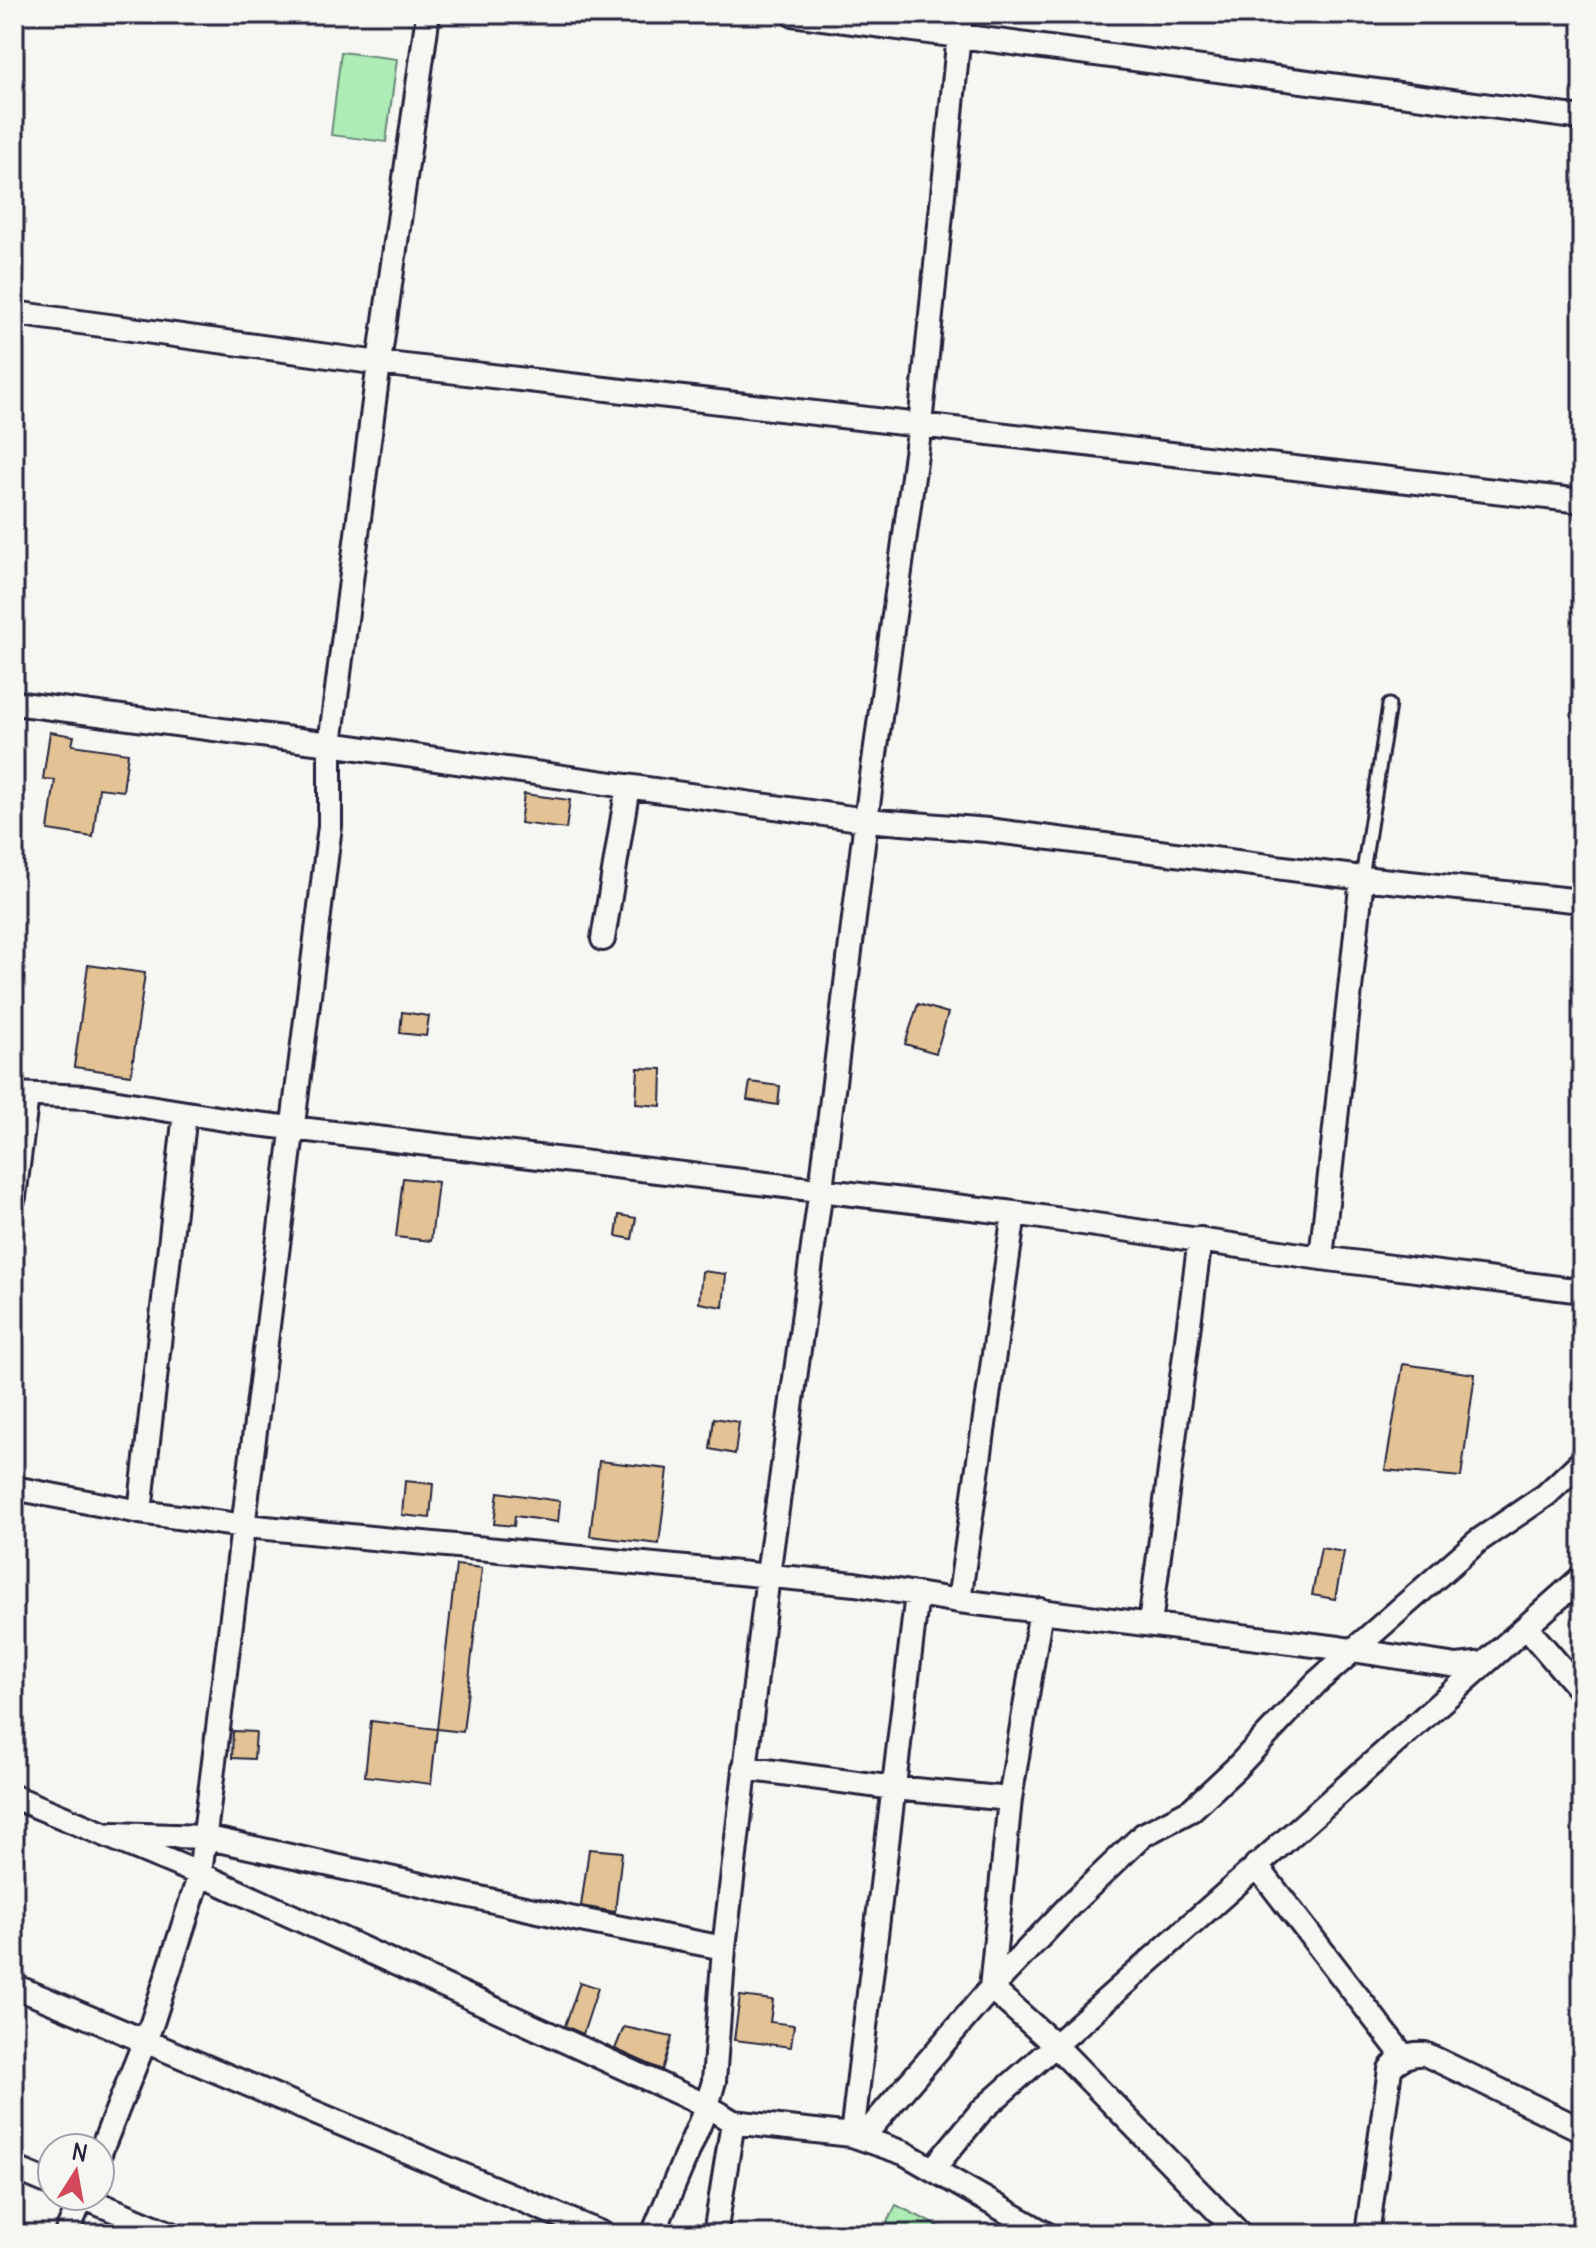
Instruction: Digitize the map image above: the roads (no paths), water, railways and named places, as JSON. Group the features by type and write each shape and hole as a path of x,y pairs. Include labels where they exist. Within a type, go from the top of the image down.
{"street":[{"path":"108,2132 145,2041 200,1874 330,826 330,744 428,14"},
{"path":"792,14 960,24 1582,118"},
{"path":"653,2234 707,2106 714,2081 724,1948 768,1575 920,425 960,24"},
{"path":"14,313 379,363 1582,501"},
{"path":"14,703 866,820 988,830 1362,878 1582,901"},
{"path":"603,939 628,786"},
{"path":"1321,1258 1362,878"},
{"path":"14,1197 20,1094 87,1097 294,1127 1014,1213 1321,1258 1582,1291"},
{"path":"140,1512 185,1113"},
{"path":"959,1601 1014,1213"},
{"path":"1150,1624 1200,1239"},
{"path":"857,2137 991,1988 1072,1903 1143,1835 1191,1810 1236,1768 1317,1682 1478,1541 1546,1495 1582,1461"},
{"path":"14,1488 140,1512 245,1526 855,1584 959,1601 1355,1650 1457,1666 1485,1663"},
{"path":"933,2169 981,2111 1054,2044 1582,1577"},
{"path":"857,2137 917,1594"},
{"path":"991,1988 1010,1799 1041,1610"},
{"path":"1526,1627 1582,1692"},
{"path":"744,1768 894,1788 1010,1799"},
{"path":"14,1797 200,1874 707,2106 733,2122 857,2137 904,2153 1046,2234"},
{"path":"103,1834 204,1837 570,1918 724,1948"},
{"path":"1256,1865 1404,2057"},
{"path":"14,1986 603,2234"},
{"path":"991,1988 1054,2044 1240,2234"},
{"path":"1367,2234 1390,2069 1404,2057 1413,2053 1425,2054 1582,2130"},
{"path":"715,2234 733,2122"},
{"path":"14,2168 36,2177"},
{"path":"116,2211 171,2234"},
{"path":"66,2234 75,2212"}],"lane":[{"path":"1362,878 1389,705"}]}
